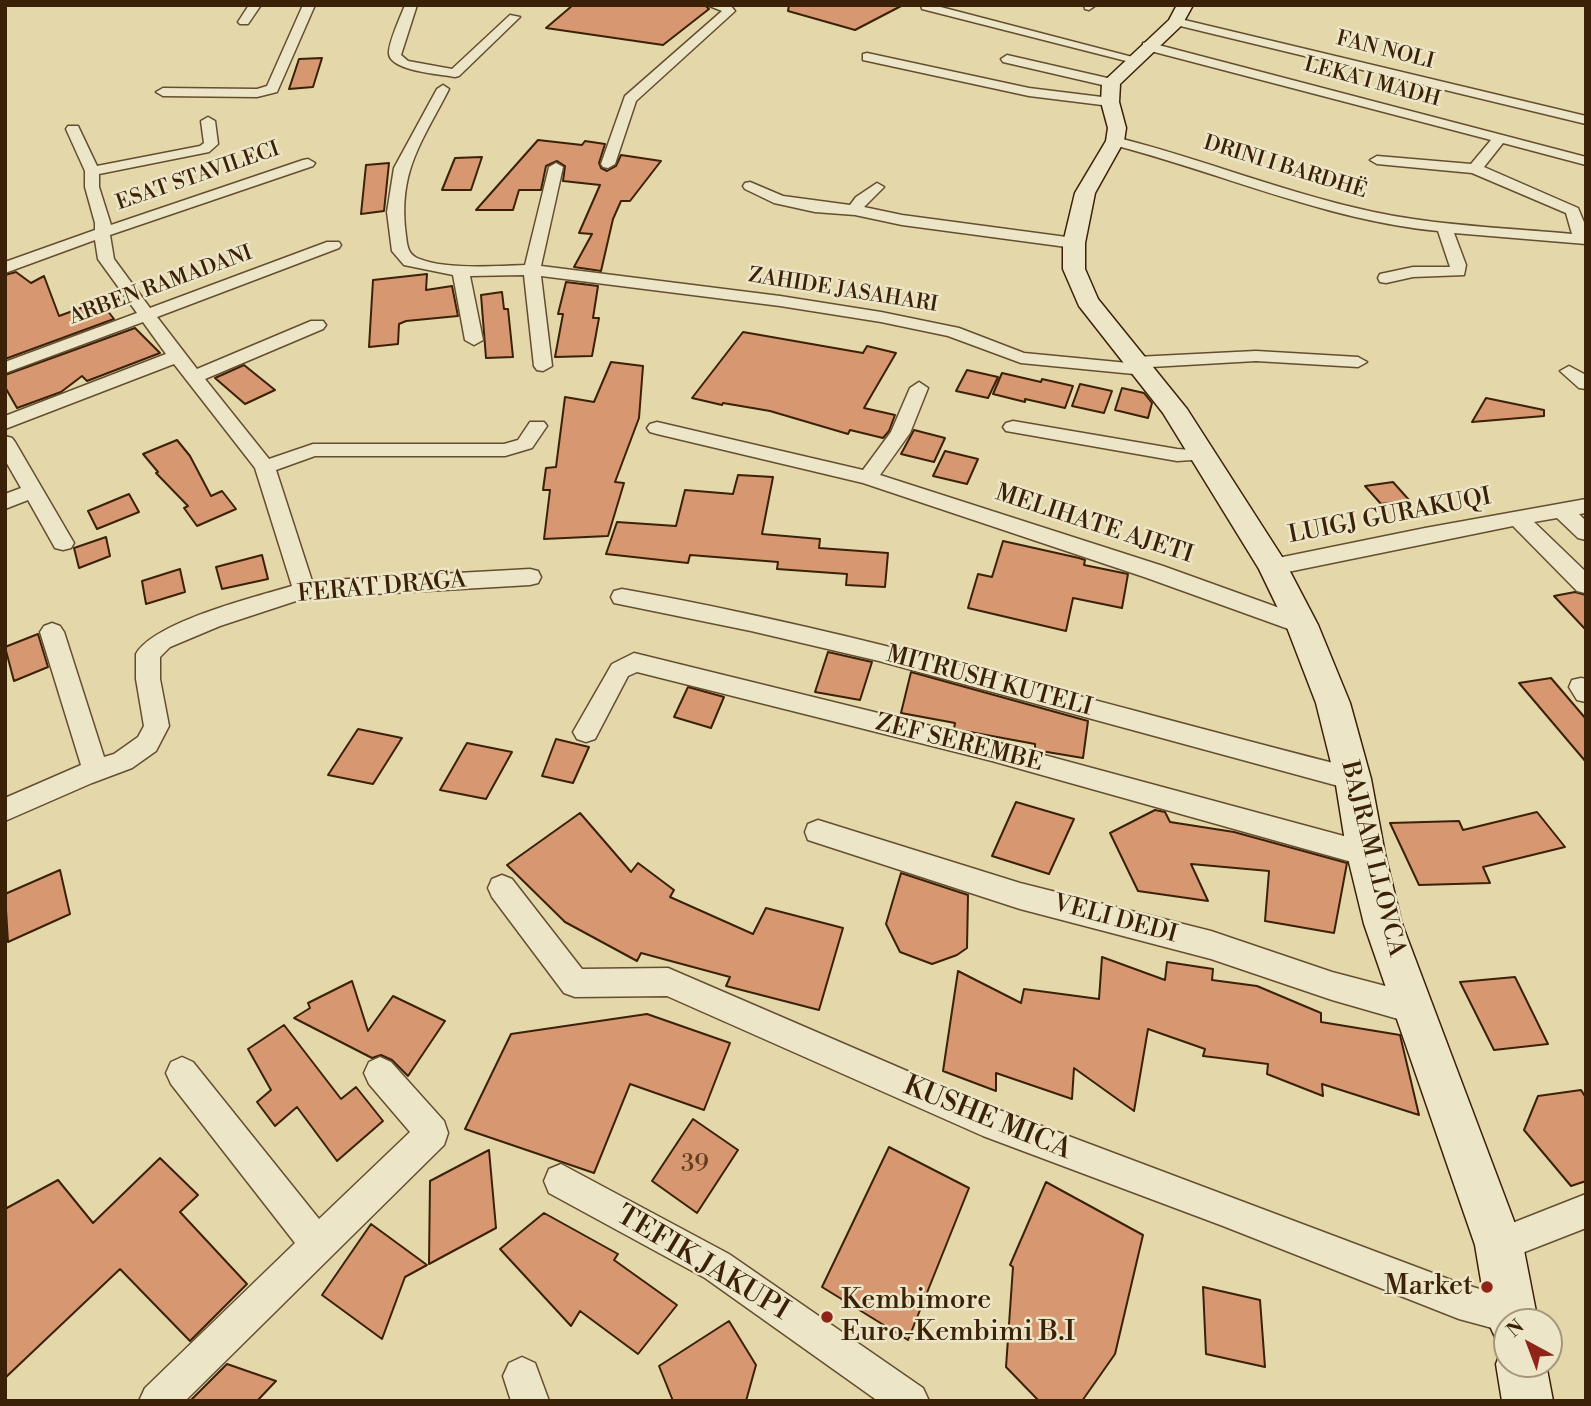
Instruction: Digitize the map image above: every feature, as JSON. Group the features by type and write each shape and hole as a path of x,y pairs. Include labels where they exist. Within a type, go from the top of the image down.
{"street":[{"path":"244,22 255,5"},
{"path":"163,92 257,93 272,89 309,5"},
{"path":"411,5 395,56 404,64 448,73 459,71 493,34 514,17"},
{"path":"608,164 630,99 729,11 713,5"},
{"path":"926,7 1140,53"},
{"path":"1115,141 1116,128 1110,92 1140,53 1180,13"},
{"name":"FAN NOLI","path":"1180,13 1586,120"},
{"name":"LEKA I MADH","path":"1140,53 1500,138 1586,161"},
{"path":"867,57 1029,92 1110,92"},
{"path":"1007,59 1110,92"},
{"name":"ZAHIDE JASAHARI","path":"443,89 401,168 395,212 400,251 410,262 461,271 532,270 869,315 953,332 1021,358 1140,366"},
{"path":"92,171 204,149 211,144 208,121"},
{"path":"74,129 92,171 92,187 103,223 102,234"},
{"path":"1475,169 1500,138"},
{"name":"DRINI I BARDHË","path":"1115,141 1177,157 1312,201 1398,222 1446,229 1584,240 1573,211 1548,198 1475,169 1377,160"},
{"name":"BAJRAM LLOVCA","path":"1115,141 1085,192 1074,243 1074,269 1087,301 1174,409 1273,567 1302,625 1334,703 1383,924 1499,1245 1511,1308"},
{"name":"ESAT STAVILECI","path":"5,268 308,163"},
{"path":"543,366 532,270 556,167"},
{"path":"750,186 779,200 815,207 855,210 902,220 1074,243"},
{"path":"855,210 861,200 877,187"},
{"path":"1387,278 1413,272 1458,272 1446,229"},
{"name":"ESAT STAVILECI","path":"102,234 106,259 177,356 265,467 304,590"},
{"name":"ARBEN RAMADANI","path":"5,368 333,245"},
{"path":"461,271 474,340"},
{"path":"195,376 317,325"},
{"path":"5,424 177,356"},
{"path":"1140,366 1256,356 1358,362"},
{"path":"1569,371 1586,384"},
{"path":"868,478 900,433 919,388"},
{"path":"265,467 313,450 505,450 525,444 537,426"},
{"path":"1013,427 1177,455 1201,455"},
{"name":"MELIHATE AJETI","path":"657,428 868,478 1154,572 1302,625"},
{"path":"5,442 63,543"},
{"path":"5,502 32,491"},
{"name":"LUIGJ GURAKUQI","path":"1273,567 1425,535 1586,506"},
{"path":"1561,510 1586,533"},
{"name":"LUIGJ GURAKUQI","path":"1518,519 1585,585"},
{"name":"FERAT DRAGA","path":"5,810 95,770 123,761 147,744 157,726 148,678 148,654 162,640 212,620 304,590 530,577"},
{"name":"MITRUSH KUTELI","path":"622,597 720,613 822,636 1136,723 1353,779"},
{"path":"52,632 95,770"},
{"name":"ZEF SEREMBE","path":"586,732 620,670 634,662 992,751 1366,854"},
{"name":"VELI DEDI","path":"818,832 1020,896 1210,946 1332,986 1412,1008"},
{"name":"KUSHE MICA","path":"502,888 575,983 617,985 668,982 785,1036 983,1120 1493,1312"},
{"path":"182,1073 317,1244"},
{"path":"158,1401 432,1133 380,1073"},
{"name":"TEFIK JAKUPI","path":"561,1181 717,1266 909,1401"},
{"path":"1499,1245 1586,1211"}],"building":[{"path":"573,5 705,5 709,9 663,45 546,28"},
{"path":"789,5 903,5 855,30 788,11"},
{"path":"322,58 313,87 289,89 299,59"},
{"path":"538,140 582,145 585,141 605,144 599,163 601,168 607,171 616,166 621,155 661,161 630,201 621,201 613,219 601,271 574,267 592,234 579,233 600,185 563,181 565,166 557,161 546,166 541,190 519,190 513,210 476,210"},
{"path":"482,157 471,190 442,190 455,158"},
{"path":"389,163 384,211 361,214 366,165"},
{"path":"16,272 31,283 44,276 59,316 100,301 114,319 5,359 5,275"},
{"path":"427,274 426,290 452,286 458,316 406,321 399,324 398,344 369,347 373,280"},
{"path":"566,282 598,286 593,318 599,318 592,356 555,357 563,314 558,314"},
{"path":"502,292 504,309 508,309 513,357 486,358 481,295"},
{"path":"135,328 160,353 87,381 82,376 61,392 17,408 5,387 5,375"},
{"path":"743,332 863,353 867,346 896,353 864,408 895,415 889,431 883,438 850,430 848,434 770,411 692,398"},
{"path":"611,362 643,366 639,418 615,482 624,483 608,536 544,539 550,490 543,490 546,468 556,467 565,397 594,402"},
{"path":"244,365 275,390 245,404 215,378"},
{"path":"967,370 998,377 988,398 956,391"},
{"path":"1002,373 1073,386 1065,408 1025,399 1025,402 993,394"},
{"path":"1080,384 1112,391 1104,413 1072,406"},
{"path":"1122,388 1144,393 1152,403 1148,418 1115,410"},
{"path":"1486,398 1544,410 1544,416 1472,422"},
{"path":"914,430 945,438 934,462 901,454"},
{"path":"177,440 190,456 211,496 222,491 236,509 197,526 184,508 188,506 156,473 158,472 143,454"},
{"path":"945,451 978,459 967,484 933,476"},
{"path":"738,475 773,477 762,534 820,539 819,548 888,553 885,587 846,585 847,574 777,569 778,562 690,555 688,563 606,554 617,522 676,526 685,490 733,494"},
{"path":"1393,482 1409,500 1381,504 1365,486"},
{"path":"129,494 139,512 97,529 88,511"},
{"path":"106,537 110,556 79,568 74,548"},
{"path":"1003,541 1079,558 1085,560 1084,565 1128,574 1122,608 1073,598 1066,631 968,608 978,574 992,577"},
{"path":"262,555 268,579 222,589 216,567"},
{"path":"180,569 185,592 146,604 142,581"},
{"path":"1575,592 1586,595 1586,630 1554,596"},
{"path":"38,634 48,667 14,681 5,647"},
{"path":"828,652 872,662 860,700 815,692"},
{"path":"911,672 1088,721 1083,758 1035,750 1035,744 954,729 955,723 901,713"},
{"path":"1551,678 1586,719 1586,762 1519,683"},
{"path":"688,687 724,697 711,728 674,717"},
{"path":"358,729 402,738 373,784 328,775"},
{"path":"556,739 589,747 573,783 542,776"},
{"path":"467,743 512,752 486,799 440,790"},
{"path":"1016,802 1074,819 1049,874 992,856"},
{"path":"1155,810 1165,812 1170,822 1234,832 1347,863 1334,933 1265,921 1269,871 1191,864 1208,901 1138,891 1110,833"},
{"path":"1537,812 1565,847 1483,867 1490,883 1419,885 1390,823 1459,821 1463,830"},
{"path":"580,813 631,872 638,863 674,890 670,897 753,934 766,908 843,928 819,1010 726,986 730,977 641,953 637,961 565,922 507,865"},
{"path":"60,870 70,914 8,942 5,894"},
{"path":"901,873 968,895 967,948 957,955 932,964 900,952 886,924"},
{"path":"1102,957 1165,980 1167,962 1213,969 1212,980 1257,986 1321,1013 1321,1022 1400,1035 1419,1115 1322,1084 1323,1096 1267,1074 1268,1064 1203,1056 1205,1049 1148,1029 1134,1111 1074,1068 1072,1099 996,1073 996,1091 943,1071 958,971 1021,1003 1024,989 1099,999"},
{"path":"1515,977 1548,1044 1494,1050 1460,982"},
{"path":"352,981 368,1031 393,996 445,1021 408,1076 392,1060 381,1055 372,1058 294,1018 310,1008 308,1003"},
{"path":"647,1014 730,1043 704,1110 630,1084 594,1173 465,1129 511,1034"},
{"path":"284,1025 341,1099 356,1087 383,1121 337,1161 297,1107 275,1126 257,1102 271,1090 248,1049"},
{"path":"1581,1090 1586,1098 1586,1181 1571,1186 1524,1130 1538,1096"},
{"path":"693,1119 738,1150 697,1213 652,1181"},
{"path":"889,1147 969,1188 908,1340 822,1287"},
{"path":"489,1150 496,1228 429,1264 430,1181"},
{"path":"160,1158 198,1195 180,1212 247,1284 190,1341 120,1269 5,1378 5,1209 58,1180 93,1223"},
{"path":"1046,1182 1143,1235 1115,1354 1082,1401 1039,1401 1006,1367 1013,1267 1010,1265"},
{"path":"544,1213 618,1254 614,1260 677,1305 638,1354 580,1311 571,1326 500,1249"},
{"path":"371,1224 427,1265 405,1277 382,1339 322,1295"},
{"path":"1203,1287 1260,1300 1265,1367 1206,1354"},
{"path":"729,1321 756,1365 746,1401 673,1401 659,1366"},
{"path":"227,1364 276,1381 257,1401 190,1401"}],"place":[{"name":"Market","path":"1487,1287"},
{"name":"Kembimore Euro-Kembimi B.I","path":"827,1317"}]}
